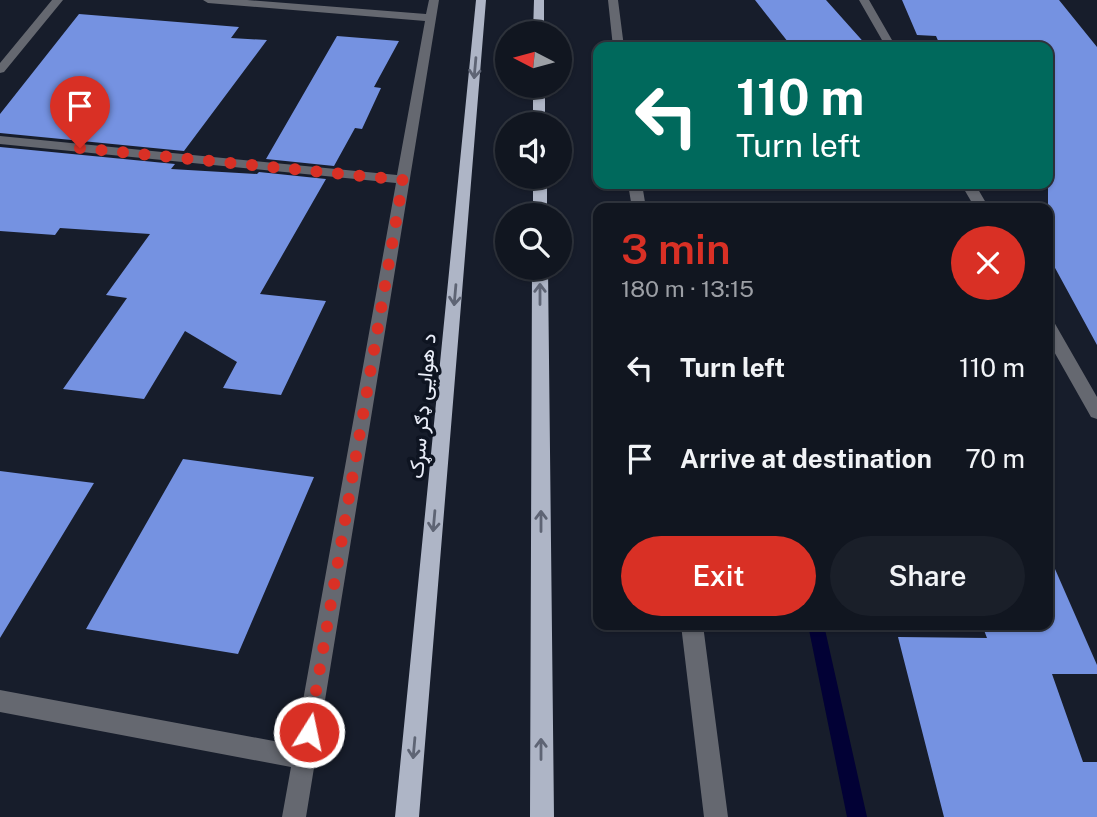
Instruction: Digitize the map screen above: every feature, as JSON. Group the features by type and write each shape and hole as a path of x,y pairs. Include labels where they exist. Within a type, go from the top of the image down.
{"main road":[{"name":"د هوایی ډګر سړک","path":"407,817 481,0"},
{"path":"539,0 539,21"},
{"path":"540,280 542,817"}],"street":[{"path":"0,70 58,0"},
{"path":"208,0 432,9 294,817"},
{"path":"613,0 618,42"},
{"path":"864,0 888,42"},
{"path":"0,140 403,180"},
{"path":"1053,335 1097,412"},
{"path":"693,630 716,817"},
{"path":"0,701 304,758"}],"building":[{"path":"755,0 826,0 864,42 788,42"},
{"path":"902,0 1059,0 1097,47 1097,345 1053,264 1053,203 1048,203 1048,189 1053,189 1053,42 939,42 936,36 917,35"},
{"path":"79,14 239,27 231,38 267,40 184,151 0,133 0,114"},
{"path":"337,36 399,41 374,87 381,88 362,129 355,128 334,166 266,159"},
{"path":"0,147 175,164 171,169 259,172 326,179 260,294 326,301 281,395 223,388 237,362 185,331 144,399 63,389 127,298 106,295 150,234 60,228 55,235 0,231"},
{"path":"183,459 314,477 238,654 86,629"},
{"path":"0,471 94,483 0,638"},
{"path":"1053,564 1097,665 1097,674 1052,674 1083,762 1097,762 1097,817 944,817 898,637 987,638 984,630 1053,630"}],"waterway":[{"path":"817,630 857,817"}],"route":[{"path":"80,148 403,180 309,732"}]}
